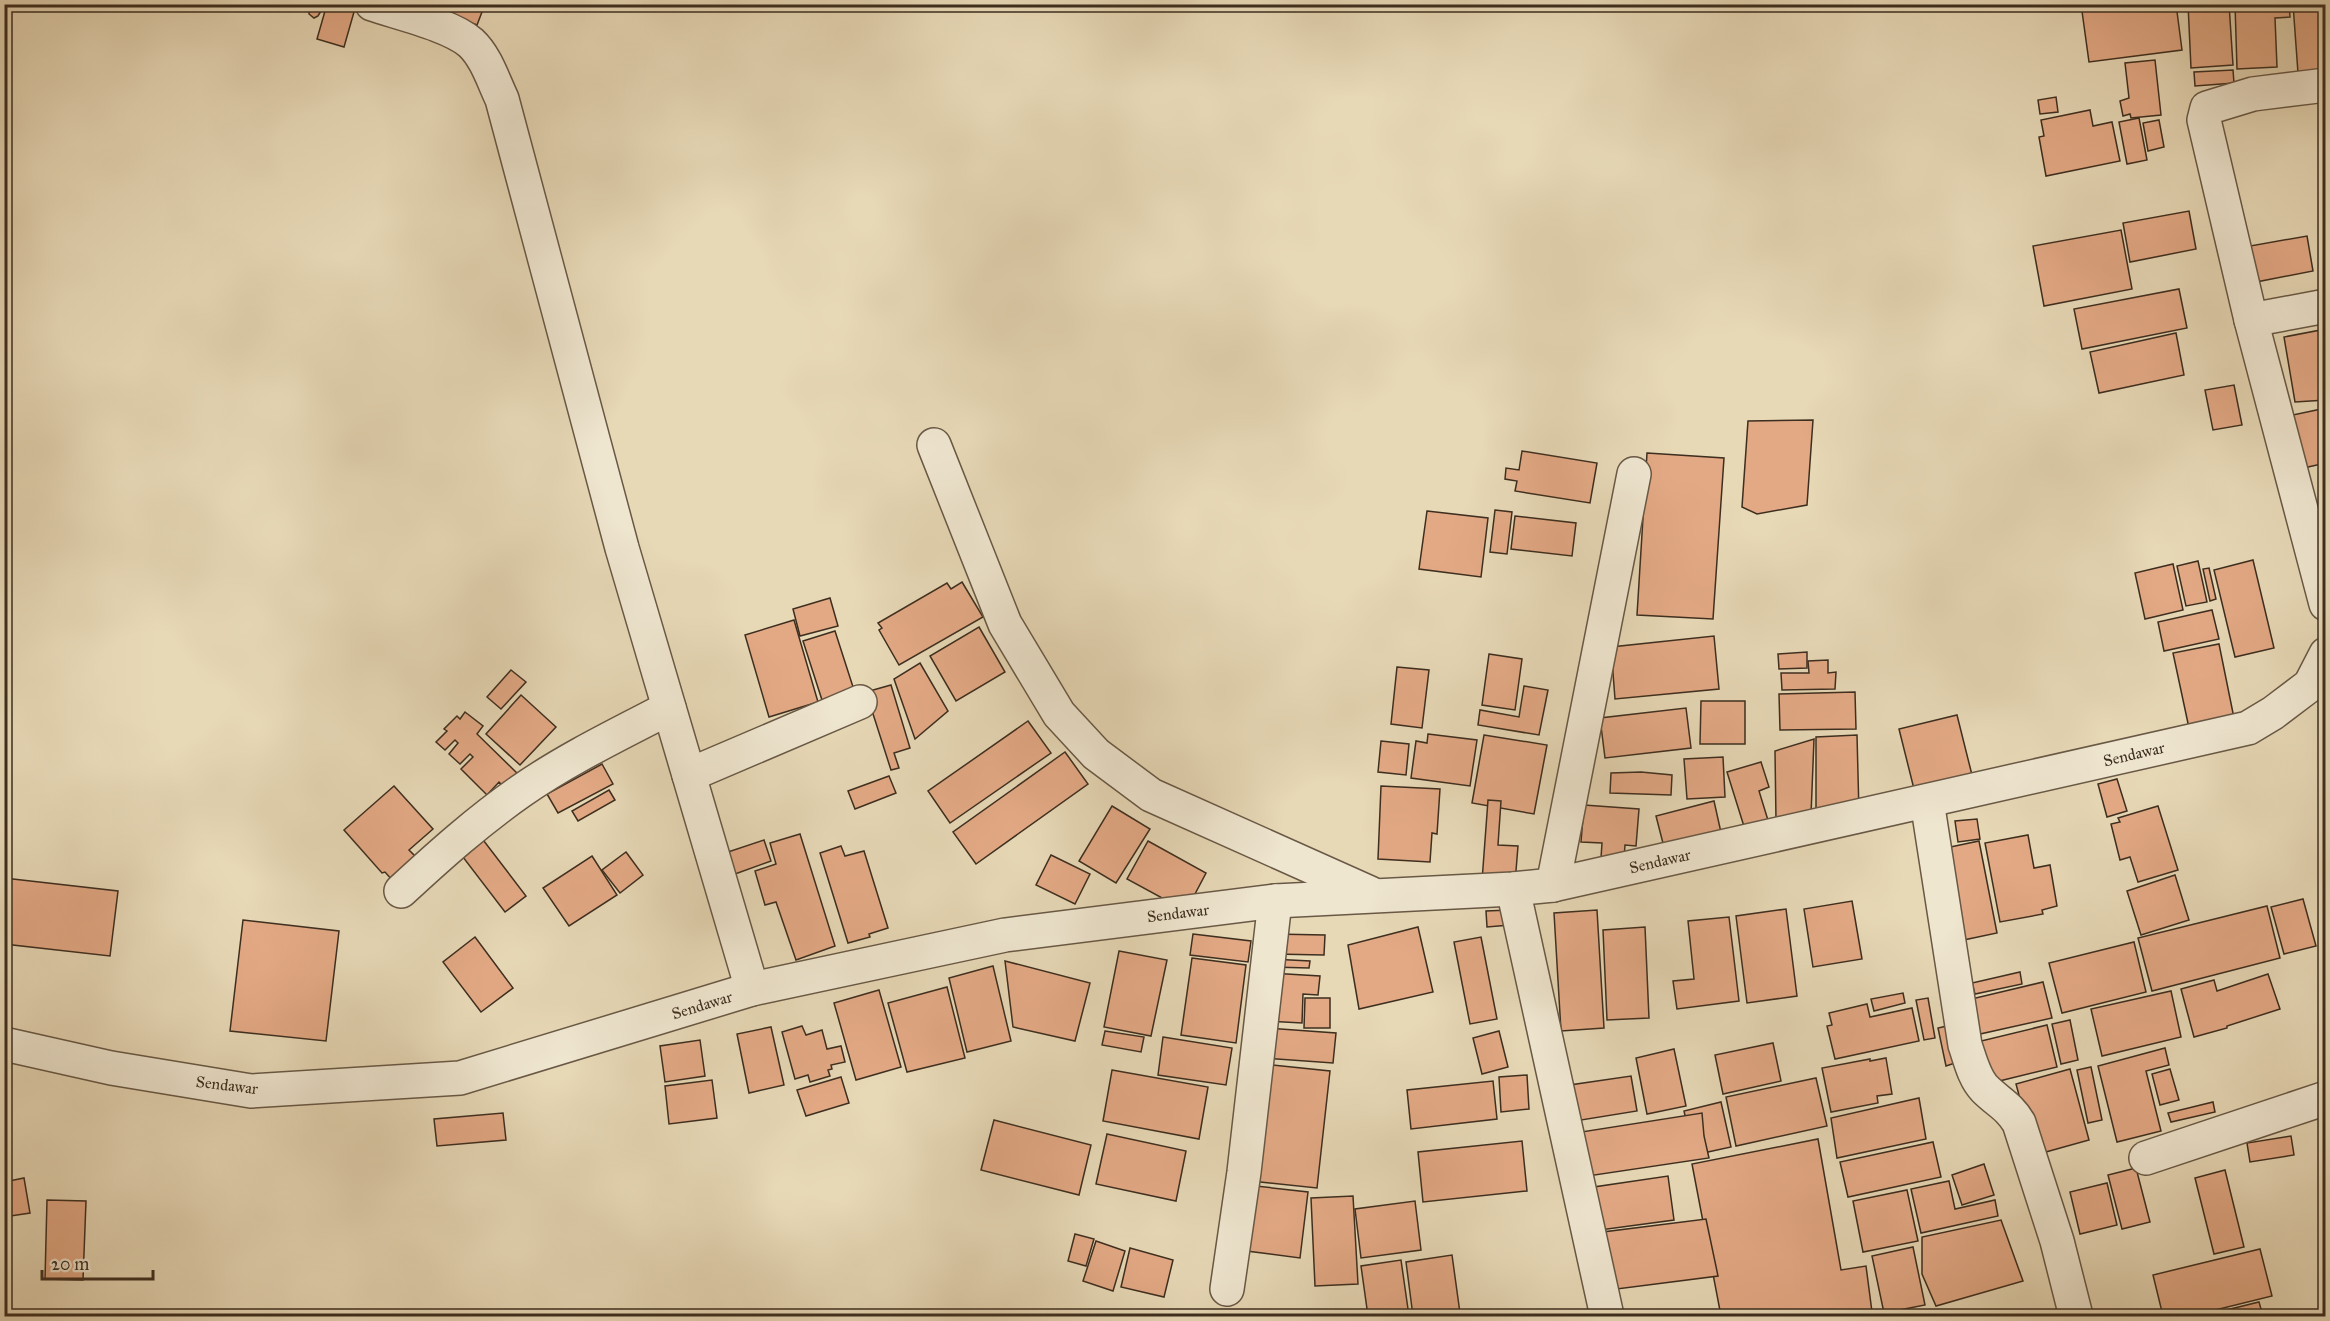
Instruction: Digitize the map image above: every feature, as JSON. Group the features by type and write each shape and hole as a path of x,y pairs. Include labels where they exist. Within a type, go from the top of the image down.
{"street":[{"path":"372,4 453,31 470,42 484,60 502,99 622,548 752,990"},
{"path":"2325,86 2253,94 2207,108 2205,120 2251,320 2325,604"},
{"path":"2251,320 2325,306"},
{"path":"934,445 1005,624 1059,714 1096,754 1151,795 1375,895"},
{"path":"1553,885 1634,474"},
{"name":"Sendawar","path":"4,1044 111,1068 251,1091 460,1078 752,990 1005,935 1275,901 1553,885 2248,729 2310,685 2325,654"},
{"path":"689,775 860,702"},
{"path":"401,891 462,835 522,790 600,744 669,708"},
{"path":"1927,801 1965,1045 1980,1082 1985,1089 2013,1111 2019,1123 2058,1241 2076,1317"},
{"path":"1513,889 1607,1317"},
{"path":"1227,1289 1244,1172 1275,901"},
{"path":"2146,1158 2325,1098"}],"building":[{"path":"327,4 356,5 344,47 317,39"},
{"path":"452,4 485,4 477,25 448,14"},
{"path":"2081,4 2176,4 2182,50 2089,62"},
{"path":"2188,4 2229,4 2233,65 2191,68"},
{"path":"2235,4 2289,4 2290,17 2275,18 2277,67 2237,69"},
{"path":"2293,4 2326,4 2326,71 2298,73"},
{"path":"313,6 318,7 321,11 314,18 309,14 309,9"},
{"path":"2155,60 2161,115 2131,118 2130,114 2123,116 2120,101 2129,98 2125,63"},
{"path":"2233,70 2234,83 2195,86 2194,72"},
{"path":"2056,97 2058,112 2040,114 2038,100"},
{"path":"2090,110 2093,126 2112,122 2120,161 2046,176 2039,137 2044,136 2041,120"},
{"path":"2139,118 2147,160 2127,164 2119,122"},
{"path":"2159,120 2164,147 2148,151 2143,123"},
{"path":"2189,211 2196,249 2130,262 2123,223"},
{"path":"2320,212 2326,212 2326,248 2322,248"},
{"path":"2121,230 2132,289 2044,306 2033,246"},
{"path":"2307,236 2313,271 2256,282 2250,246"},
{"path":"2179,289 2187,328 2082,349 2074,309"},
{"path":"2326,329 2326,400 2295,402 2284,337"},
{"path":"2176,333 2184,375 2099,393 2090,352"},
{"path":"2234,385 2242,425 2213,430 2205,390"},
{"path":"2326,408 2326,463 2299,469 2288,416"},
{"path":"1813,420 1807,505 1757,514 1742,507 1748,421"},
{"path":"1522,451 1597,463 1590,503 1515,491 1517,481 1505,479 1506,468 1519,470"},
{"path":"1647,453 1724,458 1713,619 1637,615"},
{"path":"1495,510 1512,512 1507,554 1490,552"},
{"path":"1427,511 1488,518 1481,577 1419,569"},
{"path":"1515,516 1576,523 1572,556 1511,549"},
{"path":"2253,560 2274,648 2235,657 2214,570"},
{"path":"2198,561 2207,602 2186,606 2177,566"},
{"path":"2173,564 2183,610 2145,619 2135,573"},
{"path":"2209,568 2216,599 2210,601 2203,569"},
{"path":"962,582 983,617 899,665 879,630 882,628 878,623 947,583 951,589"},
{"path":"830,598 838,626 800,636 793,609"},
{"path":"2212,610 2219,639 2164,651 2158,622"},
{"path":"794,620 818,702 769,717 745,635"},
{"path":"979,627 1005,672 956,701 930,656"},
{"path":"835,631 854,690 822,700 803,641"},
{"path":"1714,636 1719,689 1615,699 1611,647"},
{"path":"2219,644 2234,718 2189,728 2173,653"},
{"path":"1807,652 1807,668 1779,669 1778,654"},
{"path":"1489,654 1522,659 1515,710 1482,705"},
{"path":"1828,660 1828,673 1836,672 1835,689 1782,690 1781,673 1809,673 1808,661"},
{"path":"920,663 948,711 915,739 894,679"},
{"path":"1397,667 1429,670 1422,728 1391,724"},
{"path":"511,670 526,682 501,709 487,697"},
{"path":"891,685 910,748 894,753 899,768 891,770 866,692"},
{"path":"1524,686 1548,690 1539,735 1478,725 1480,710 1519,717"},
{"path":"1855,692 1856,729 1780,730 1779,694"},
{"path":"521,695 556,727 520,765 486,734"},
{"path":"1701,701 1745,701 1745,744 1700,744"},
{"path":"1686,708 1691,748 1605,758 1600,718"},
{"path":"465,712 483,726 477,734 520,776 506,789 499,782 487,795 461,769 473,757 470,754 460,764 449,754 458,743 455,740 445,750 436,742 447,731 444,729 457,716 460,719"},
{"path":"1957,715 1973,779 1915,793 1899,729"},
{"path":"1028,721 1051,753 950,823 928,791"},
{"path":"1428,734 1477,740 1470,786 1411,778 1416,741 1427,743"},
{"path":"1484,735 1547,745 1534,814 1472,803"},
{"path":"1857,735 1859,813 1816,814 1816,737"},
{"path":"1814,739 1811,815 1776,820 1775,751"},
{"path":"1381,741 1409,744 1406,775 1378,772"},
{"path":"1065,752 1088,784 976,864 953,832"},
{"path":"1723,757 1725,797 1687,799 1684,759"},
{"path":"1761,762 1769,787 1759,791 1771,830 1747,836 1727,772"},
{"path":"602,764 613,784 558,813 547,794"},
{"path":"1641,772 1672,775 1671,795 1610,793 1611,773"},
{"path":"889,776 896,793 855,809 848,791"},
{"path":"2117,779 2127,811 2107,817 2098,784"},
{"path":"394,786 433,829 409,850 417,858 393,881 385,872 382,873 344,830"},
{"path":"1381,786 1440,789 1437,834 1432,833 1430,862 1378,859"},
{"path":"609,790 615,800 578,821 572,811"},
{"path":"1488,800 1501,801 1498,845 1518,846 1515,883 1482,881"},
{"path":"1714,801 1722,837 1665,851 1656,816"},
{"path":"1584,805 1639,809 1636,846 1625,845 1624,859 1601,858 1602,843 1581,842"},
{"path":"1112,806 1150,829 1116,883 1079,861"},
{"path":"2158,806 2178,870 2138,882 2130,857 2120,860 2111,824 2120,822 2118,818"},
{"path":"1977,819 1980,839 1958,842 1955,821"},
{"path":"477,832 526,896 505,912 456,848"},
{"path":"800,834 835,946 796,960 776,902 765,905 755,871 776,864 770,843"},
{"path":"2028,835 2034,868 2050,865 2057,906 2042,910 2043,914 2000,922 1985,843"},
{"path":"764,840 771,861 735,874 728,852"},
{"path":"1148,841 1206,873 1186,911 1127,879"},
{"path":"1979,841 1997,933 1954,942 1936,850"},
{"path":"841,846 845,856 864,851 888,928 869,934 870,937 848,943 820,853"},
{"path":"626,852 643,875 620,893 602,870"},
{"path":"1051,855 1090,874 1075,904 1036,885"},
{"path":"592,856 617,895 569,926 543,888"},
{"path":"2175,875 2189,920 2141,935 2127,891"},
{"path":"4,878 118,891 110,956 4,944"},
{"path":"2303,899 2316,946 2284,954 2271,907"},
{"path":"1852,901 1862,959 1813,967 1804,909"},
{"path":"2267,906 2280,958 2152,991 2138,938"},
{"path":"1786,909 1797,996 1747,1003 1736,916"},
{"path":"1509,910 1510,925 1487,927 1486,911"},
{"path":"1597,910 1604,1028 1561,1031 1554,913"},
{"path":"1729,917 1739,1001 1677,1009 1673,981 1694,979 1688,921"},
{"path":"243,920 339,931 326,1041 230,1031"},
{"path":"1418,927 1433,992 1359,1009 1348,945"},
{"path":"1645,927 1649,1018 1607,1020 1603,930"},
{"path":"1193,934 1251,941 1248,962 1190,955"},
{"path":"1273,934 1325,935 1324,955 1273,954"},
{"path":"475,937 513,988 481,1012 443,962"},
{"path":"1481,937 1497,1019 1470,1024 1454,942"},
{"path":"2134,942 2146,992 2062,1013 2049,963"},
{"path":"1119,951 1167,960 1151,1036 1104,1027"},
{"path":"1192,958 1246,965 1236,1043 1181,1035"},
{"path":"1271,959 1310,961 1309,968 1271,967"},
{"path":"1005,961 1090,983 1075,1041 1013,1027"},
{"path":"993,966 1011,1041 967,1052 949,978"},
{"path":"2020,972 2022,984 1975,994 1972,983"},
{"path":"1269,973 1320,976 1318,995 1303,994 1302,1023 1266,1021"},
{"path":"2268,974 2280,1009 2194,1037 2181,989 2214,980 2217,991"},
{"path":"2043,982 2052,1018 1971,1036 1963,1001"},
{"path":"947,987 965,1058 907,1072 888,1003"},
{"path":"879,990 901,1067 856,1080 834,1003"},
{"path":"2171,991 2181,1037 2102,1056 2091,1009"},
{"path":"1903,993 1905,1003 1874,1011 1871,999"},
{"path":"1305,998 1330,998 1330,1028 1304,1028"},
{"path":"1928,998 1935,1038 1924,1040 1916,1000"},
{"path":"1867,1004 1870,1017 1912,1008 1919,1041 1835,1059 1827,1026 1832,1025 1829,1013"},
{"path":"2070,1020 2078,1060 2061,1064 2052,1024"},
{"path":"2047,1025 2057,1067 1987,1084 1977,1042"},
{"path":"802,1026 806,1035 822,1030 827,1049 841,1046 845,1062 831,1065 832,1069 828,1070 830,1076 810,1082 808,1075 795,1079 782,1032"},
{"path":"1947,1026 1955,1063 1946,1066 1938,1028"},
{"path":"771,1027 784,1085 749,1093 737,1034"},
{"path":"1266,1028 1336,1033 1333,1063 1263,1058"},
{"path":"1105,1031 1144,1037 1141,1052 1102,1045"},
{"path":"1499,1031 1508,1067 1482,1074 1473,1038"},
{"path":"1163,1037 1232,1048 1226,1085 1158,1075"},
{"path":"700,1040 705,1076 665,1082 660,1046"},
{"path":"1773,1043 1781,1081 1723,1094 1715,1055"},
{"path":"2165,1048 2169,1065 2146,1071 2161,1131 2117,1142 2098,1066"},
{"path":"1674,1049 1686,1106 1647,1114 1636,1058"},
{"path":"1886,1058 1892,1094 1877,1096 1878,1103 1831,1112 1822,1068"},
{"path":"1264,1064 1330,1071 1317,1188 1251,1181"},
{"path":"2091,1067 2102,1120 2088,1123 2077,1070"},
{"path":"2070,1069 2089,1140 2035,1155 2016,1084"},
{"path":"2170,1069 2179,1100 2160,1105 2152,1074"},
{"path":"1112,1070 1208,1087 1199,1139 1103,1121"},
{"path":"1527,1075 1529,1109 1501,1112 1499,1077"},
{"path":"1631,1076 1637,1111 1569,1122 1563,1086"},
{"path":"841,1077 849,1103 806,1116 797,1090"},
{"path":"1816,1078 1827,1126 1736,1146 1726,1097"},
{"path":"712,1080 717,1118 669,1124 665,1086"},
{"path":"1493,1081 1497,1119 1411,1129 1407,1090"},
{"path":"1919,1098 1926,1139 1837,1158 1831,1118"},
{"path":"1721,1102 1731,1147 1694,1155 1684,1111"},
{"path":"2213,1102 2215,1112 2171,1122 2168,1113"},
{"path":"503,1113 506,1140 437,1146 434,1119"},
{"path":"1702,1113 1709,1158 1588,1176 1581,1132"},
{"path":"994,1120 1091,1145 1079,1195 981,1170"},
{"path":"1107,1134 1186,1151 1176,1201 1096,1184"},
{"path":"2291,1136 2294,1155 2250,1162 2247,1143"},
{"path":"1818,1139 1841,1270 1866,1266 1872,1312 1849,1316 1721,1316 1692,1164"},
{"path":"1522,1141 1527,1191 1423,1202 1418,1152"},
{"path":"1933,1142 1941,1177 1848,1197 1840,1162"},
{"path":"1984,1164 1994,1195 1962,1205 1952,1175"},
{"path":"2136,1168 2150,1222 2122,1229 2108,1175"},
{"path":"2225,1170 2244,1247 2214,1254 2195,1178"},
{"path":"1668,1176 1674,1220 1600,1230 1594,1187"},
{"path":"24,1178 30,1213 4,1217 4,1182"},
{"path":"1949,1181 1955,1209 1995,1200 1998,1216 1921,1233 1911,1189"},
{"path":"2107,1183 2117,1225 2080,1234 2070,1192"},
{"path":"1247,1185 1308,1192 1300,1258 1239,1250"},
{"path":"1907,1190 1918,1241 1863,1252 1853,1201"},
{"path":"1353,1196 1358,1284 1315,1286 1311,1198"},
{"path":"47,1200 86,1201 83,1280 45,1279"},
{"path":"1415,1201 1421,1250 1361,1258 1355,1209"},
{"path":"1706,1219 1718,1276 1609,1290 1603,1232"},
{"path":"2001,1220 2023,1281 1936,1306 1922,1274 1922,1237"},
{"path":"1075,1234 1094,1239 1086,1266 1068,1261"},
{"path":"1096,1241 1125,1251 1113,1291 1083,1281"},
{"path":"1913,1247 1925,1305 1884,1313 1872,1256"},
{"path":"1130,1248 1173,1260 1164,1297 1121,1287"},
{"path":"2260,1249 2272,1296 2191,1316 2163,1316 2153,1275"},
{"path":"1452,1255 1460,1313 1413,1316 1406,1262"},
{"path":"1401,1260 1409,1316 1368,1316 1361,1266"},
{"path":"2259,1302 2263,1316 2211,1316 2210,1314"}]}
